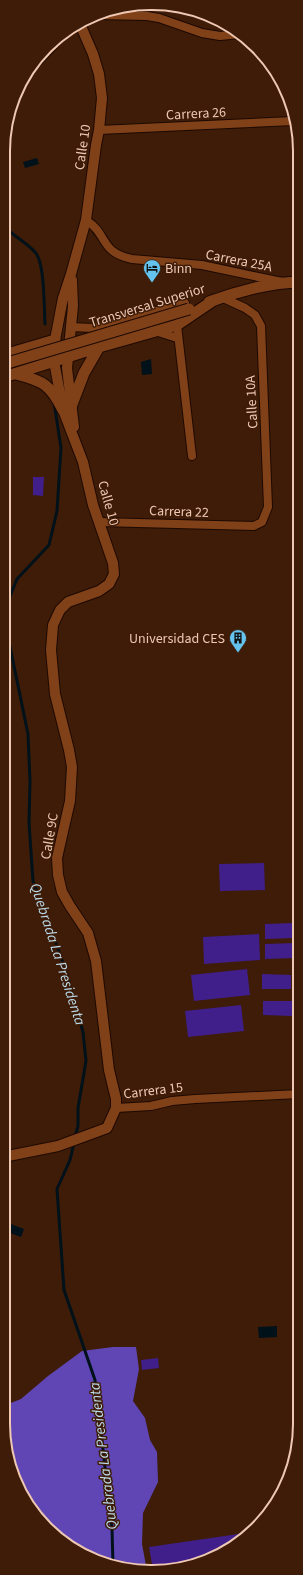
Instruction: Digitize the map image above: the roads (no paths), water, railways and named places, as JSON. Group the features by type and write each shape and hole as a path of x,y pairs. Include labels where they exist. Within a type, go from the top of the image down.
{"main road":[{"name":"Transversal Superior","path":"10,362 187,306 285,282 293,282"},
{"path":"10,376 99,346 177,325 218,298"},
{"path":"10,353 55,340"},
{"path":"16,374 40,381 55,394 67,408 99,346"}],"street":[{"path":"114,15 147,16 159,18 202,33 220,36 231,35"},
{"name":"Calle 10","path":"60,610 68,602 99,591 109,584 114,574 114,563 99,522 54,361 55,340 63,298 86,220 102,98 99,74 93,54 82,29"},
{"name":"Carrera 26","path":"99,130 289,121"},
{"name":"Carrera 25A","path":"86,220 100,233 103,242 113,253 122,257 202,265 285,282"},
{"name":"Calle 10","path":"67,408 67,357 73,306 71,274"},
{"name":"Calle 10A","path":"218,298 245,308 255,315 260,326 268,507 262,522 259,525"},
{"path":"70,327 93,328 187,306"},
{"path":"177,325 192,456"},
{"path":"155,331 178,338"},
{"name":"Carrera 22","path":"99,522 259,525"},
{"name":"Calle 9C","path":"60,610 53,625 51,650 56,694 72,767 72,786 57,858 58,875 62,892 88,933 96,961 103,1027 109,1070 116,1099 116,1108"},
{"name":"Carrera 15","path":"10,1156 58,1146 107,1128 116,1108 152,1106 172,1101 195,1099 293,1094"}],"water":[{"path":"37,158 39,164 25,168 23,162"},
{"path":"151,359 152,374 142,375 141,362"},
{"path":"10,1224 24,1229 21,1237 10,1233"},
{"path":"277,1326 277,1337 259,1338 258,1327"}],"waterway":[{"name":"Quebrada La Presidenta","path":"10,232 31,248 38,257 41,265 45,324"},
{"name":"Quebrada La Presidenta","path":"10,596 17,579 49,545 57,511 61,448 54,402"},
{"name":"Quebrada La Presidenta","path":"10,647 28,734 30,781 29,823 33,881 66,971 83,1032 86,1061 78,1108 78,1126 75,1137"},
{"name":"Quebrada La Presidenta","path":"74,1143 70,1160 57,1189 64,1290 95,1380 112,1528 113,1559"}],"place":[{"name":"Binn","path":"152,283"},
{"name":"Universidad CES","path":"238,653"}]}
